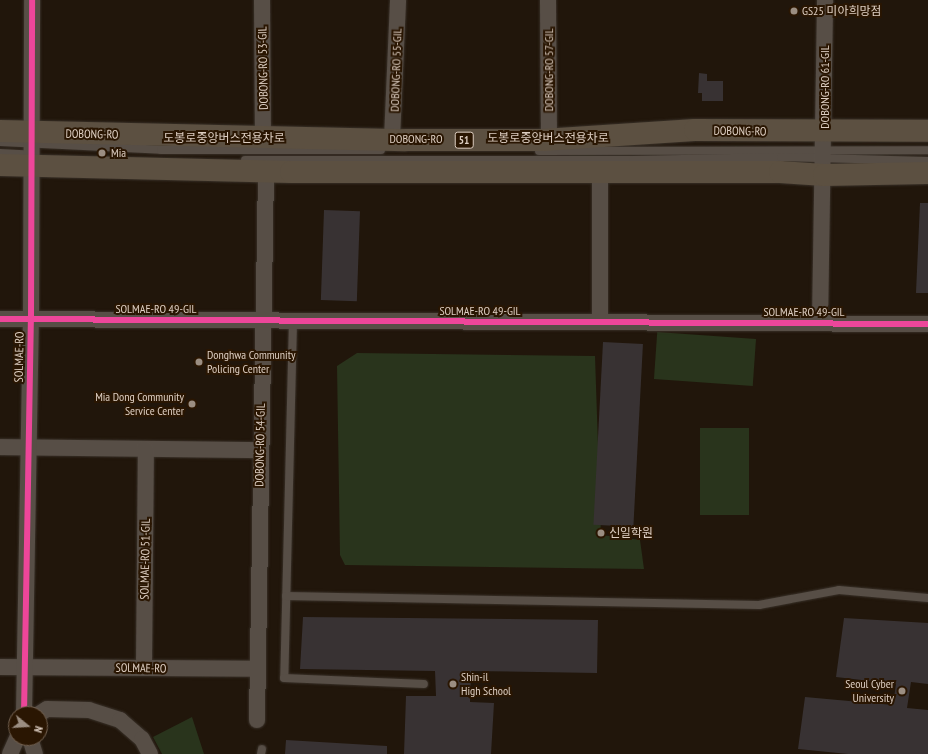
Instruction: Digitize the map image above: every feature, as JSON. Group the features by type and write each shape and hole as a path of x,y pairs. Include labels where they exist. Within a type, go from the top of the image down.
{"main road":[{"name":"DOBONG-RO","path":"0,165 33,150 81,134 366,139 392,145 549,140 696,130 928,172"},
{"name":"DOBONG-RO","path":"0,131 33,150 266,171 600,173 780,172 824,153 928,131"}],"street":[{"name":"SOLMAE-RO","path":"24,706 33,150 32,0"},
{"name":"DOBONG-RO 53-GIL","path":"262,0 263,136"},
{"name":"DOBONG-RO 55-GIL","path":"392,145 398,0"},
{"name":"DOBONG-RO 57-GIL","path":"548,0 549,140"},
{"name":"DOBONG-RO 61-GIL","path":"824,153 825,0"},
{"path":"820,323 824,153"},
{"name":"DOBONG-RO 54-GIL","path":"256,720 262,320 266,171"},
{"path":"600,173 600,322"},
{"name":"SOLMAE-RO 49-GIL","path":"0,319 928,324"},
{"path":"0,447 260,450"},
{"name":"SOLMAE-RO 51-GIL","path":"144,668 146,449"},
{"path":"0,667 25,667"},
{"name":"SOLMAE-RO","path":"25,667 257,669"},
{"path":"48,709 89,710 120,720 142,739 150,754"}],"lane":[{"path":"81,134 161,150"},
{"name":"도봉로중앙버스전용차로","path":"618,135 528,150 824,153 928,150"},
{"path":"180,150 236,136"},
{"path":"366,139 472,150"},
{"name":"도봉로중앙버스전용차로","path":"0,142 33,150 180,150 392,145"},
{"path":"0,153 33,150"},
{"path":"239,160 824,153 928,161"},
{"path":"61,157 113,158"},
{"path":"142,158 216,159"},
{"path":"293,321 284,678 424,684"},
{"path":"286,596 758,605 839,590 928,598"}],"green space":[{"path":"657,332 756,339 753,386 654,379"},
{"path":"357,353 595,356 601,535 640,540 644,569 345,565 340,555 337,366"},
{"path":"700,428 749,428 749,515 700,515"},
{"path":"192,717 204,754 162,754 153,737"}],"building":[{"path":"699,73 707,74 707,81 723,81 723,101 702,101 702,93 698,93"},
{"path":"920,203 928,203 928,293 916,293"},
{"path":"324,210 360,211 357,301 321,300"},
{"path":"603,342 643,344 633,527 593,525"},
{"name":"Shin-il High School","path":"303,617 598,620 597,673 471,671 470,702 494,703 491,754 404,754 406,696 436,696 435,671 300,669"},
{"name":"Seoul Cyber University","path":"844,618 928,623 928,684 911,682 907,708 928,710 928,754 848,754 798,749 805,697 893,705 896,684 836,677"},
{"path":"286,740 387,746 387,754 285,754"}],"cycle path":[{"path":"24,706 31,319 32,0"},
{"path":"0,319 928,324"}],"place":[{"name":"GS25 미아희망점","path":"794,11"},
{"name":"Mia","path":"102,153"},
{"name":"Donghwa Community Policing Center","path":"199,362"},
{"name":"Mia Dong Community Service Center","path":"192,404"},
{"name":"신일학원","path":"601,533"},
{"name":"Shin-il High School","path":"453,684"},
{"name":"Seoul Cyber University","path":"902,691"}]}
